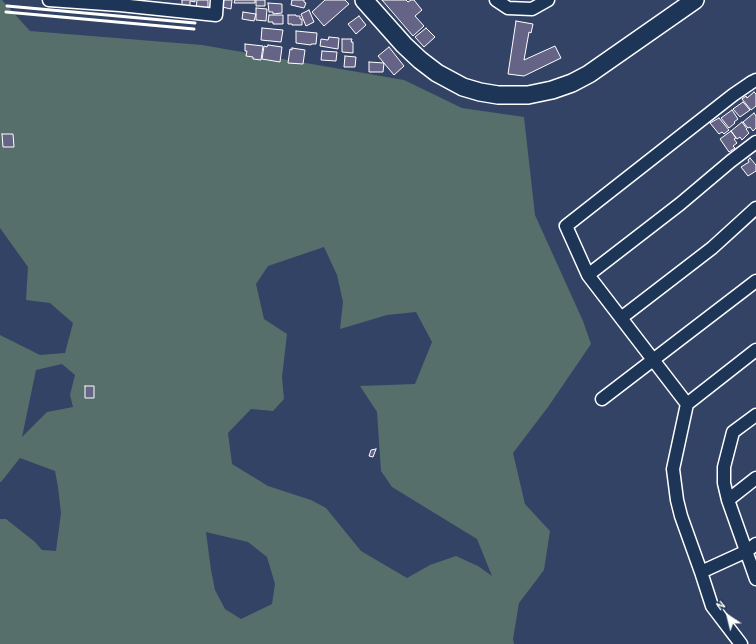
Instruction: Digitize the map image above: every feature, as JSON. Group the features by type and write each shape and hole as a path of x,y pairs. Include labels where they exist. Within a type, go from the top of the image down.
{"street":[{"path":"49,0 120,5 216,15 217,0"},
{"path":"364,0 404,45 437,74 463,87 480,92 528,95 552,90 572,83 589,74 695,0"},
{"path":"496,0 508,8 532,9 548,0"},
{"path":"688,404 588,275 566,226 734,95 756,80"},
{"path":"588,275 680,204 756,142"},
{"path":"621,318 712,248 756,208"},
{"path":"602,399 756,281"},
{"path":"741,644 712,606 681,516 677,500 673,469 688,404 756,350"},
{"path":"756,415 733,432 724,467 724,483 728,500 751,548 756,579"},
{"path":"728,500 756,478"},
{"path":"701,572 751,548"}],"green space":[{"path":"0,0 2,0 30,31 202,45 404,80 462,108 524,117 535,215 583,321 591,344 548,407 513,453 525,504 550,531 544,570 519,603 513,639 514,644 0,644 0,519 6,519 35,542 42,550 56,551 61,513 55,471 20,458 0,482 0,335 40,355 65,353 73,323 50,303 26,300 28,267 0,228","holes":["324,247 337,275 343,302 340,329 387,315 416,312 432,342 415,384 360,386 377,412 381,471 392,487 477,539 492,576 478,566 456,556 430,565 407,578 361,551 326,508 311,500 268,486 232,464 228,433 251,409 273,411 284,399 282,377 287,334 264,319 256,284 268,266","62,364 75,375 70,395 73,407 47,412 22,437 36,370","206,532 248,542 267,557 275,584 272,604 241,619 225,609 215,590"]}],"building":[{"path":"182,0 195,0 195,2 190,1 190,7 182,6"},
{"path":"197,0 208,0 208,10 196,8"},
{"path":"223,0 232,0 231,9 222,7"},
{"path":"235,0 255,0 255,3 234,3"},
{"path":"256,0 265,0 265,6 256,6"},
{"path":"292,0 304,0 306,3 304,8 291,5"},
{"path":"325,0 345,0 349,4 324,26 312,12"},
{"path":"382,0 406,0 408,2 414,0 422,10 415,16 424,26 413,36"},
{"path":"268,3 282,4 282,13 273,14 273,12 269,12"},
{"path":"256,8 267,9 266,21 256,20"},
{"path":"309,10 314,22 306,26 301,14"},
{"path":"243,12 256,14 254,21 242,19"},
{"path":"269,15 283,15 283,24 273,24 273,22 268,22"},
{"path":"288,15 300,16 300,19 302,19 302,25 288,24"},
{"path":"359,16 366,25 356,34 348,24"},
{"path":"516,21 533,24 531,33 529,32 524,60 555,46 561,58 524,76 508,74"},
{"path":"262,28 283,30 281,42 261,40"},
{"path":"426,28 435,37 424,47 415,37"},
{"path":"296,31 317,33 316,44 311,45 296,43"},
{"path":"329,37 339,38 338,49 320,46 321,39 328,40"},
{"path":"342,39 352,39 351,42 353,42 353,53 342,52"},
{"path":"245,44 263,46 261,60 246,56 247,51 245,51"},
{"path":"268,45 282,47 280,62 262,59 264,46 267,47"},
{"path":"389,47 404,66 394,75 378,56"},
{"path":"292,48 305,50 303,64 288,63 290,49 292,50"},
{"path":"322,51 337,52 336,61 321,60"},
{"path":"345,56 356,57 355,67 344,67"},
{"path":"369,62 384,63 383,72 369,72"},
{"path":"754,92 756,94 756,106 751,110 742,99 746,96 747,98"},
{"path":"743,102 750,110 740,117 733,109"},
{"path":"732,110 738,119 729,128 721,118"},
{"path":"754,113 756,116 756,128 753,131 743,122"},
{"path":"719,118 729,130 724,134 722,132 719,134 710,123"},
{"path":"742,122 749,133 742,140 740,137 737,139 731,131"},
{"path":"731,131 736,138 734,139 737,143 733,146 735,148 729,152 720,139"},
{"path":"2,134 13,134 14,147 3,147"},
{"path":"750,158 756,165 756,171 748,176 741,167 749,162 748,160"},
{"path":"85,386 94,386 94,398 85,398"},
{"path":"376,449 373,457 369,456 371,450"}],"railway":[{"path":"7,6 195,23"},
{"path":"6,12 194,29"}]}
